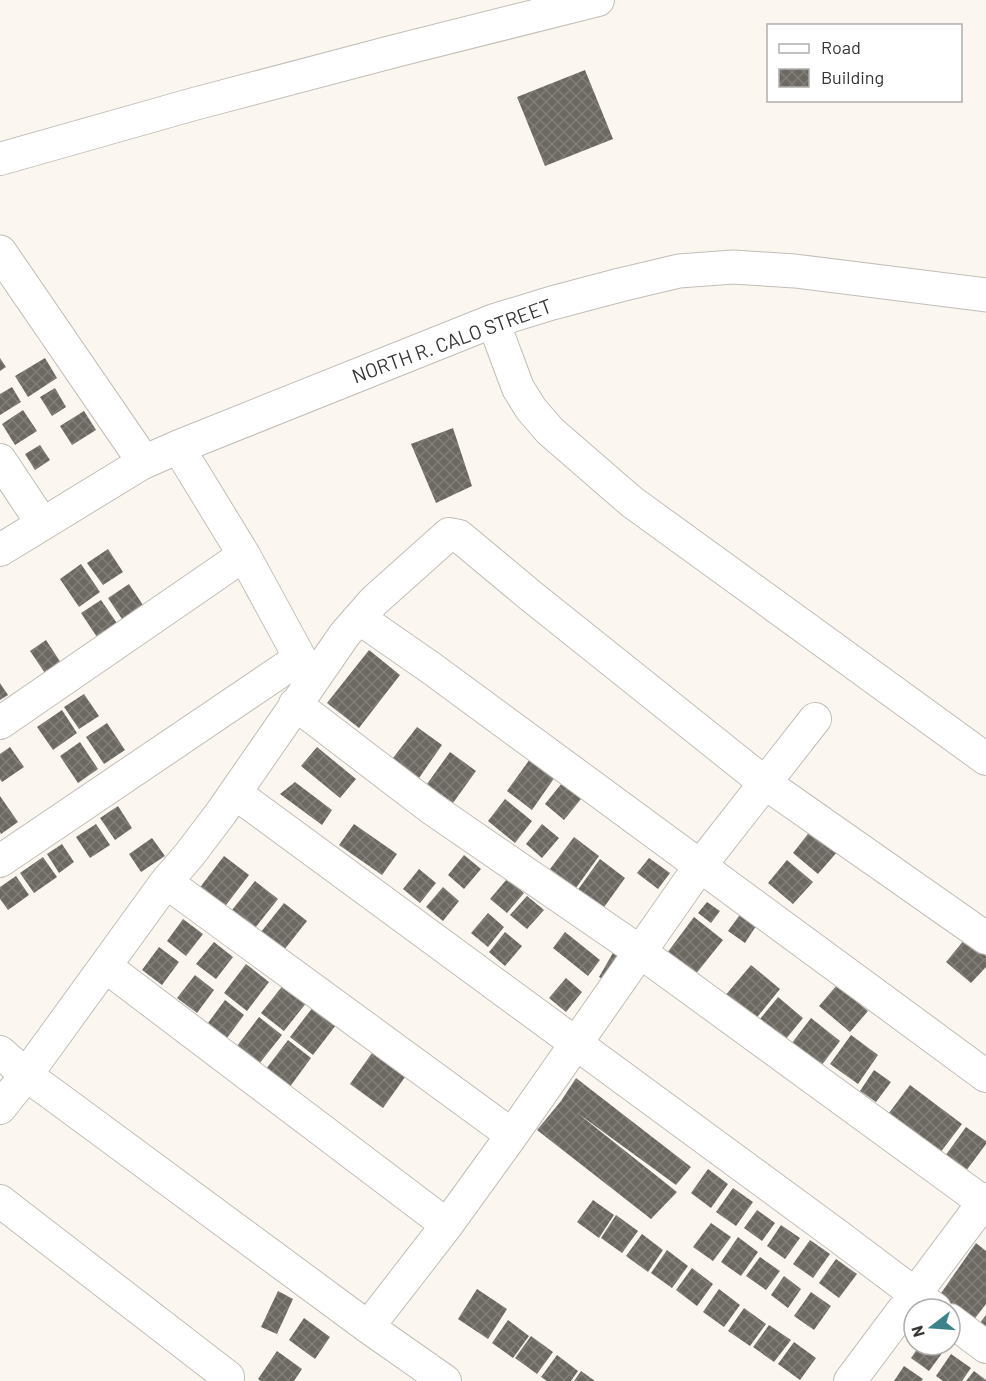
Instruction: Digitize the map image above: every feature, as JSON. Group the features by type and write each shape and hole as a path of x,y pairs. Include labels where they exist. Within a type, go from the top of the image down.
{"main road":[{"path":"0,252 144,462"},
{"name":"NORTH R. CALO STREET","path":"144,462 493,321 552,303 679,271 733,267 795,271 986,295"}],"street":[{"path":"0,159 194,104 598,0"},
{"path":"493,321 518,388 531,409 550,431 632,502 986,759"},
{"path":"0,1108 166,882 235,793 296,704 307,668 244,555 178,447"},
{"path":"0,460 42,523"},
{"path":"0,549 144,462"},
{"path":"0,861 307,668 345,634 374,601 449,534 456,535 765,783 986,938"},
{"path":"0,723 244,555"},
{"path":"359,618 431,668 986,1076"},
{"path":"296,704 431,807 639,951 985,1202 927,1297"},
{"path":"368,1327 447,1226 512,1136 700,866 815,719"},
{"path":"235,793 920,1297"},
{"path":"166,882 512,1136"},
{"path":"105,966 447,1226"},
{"path":"0,1052 26,1075 368,1327 445,1381"},
{"path":"0,1201 228,1377"},
{"path":"849,1381 902,1325"},
{"path":"962,1329 986,1347"}],"building":[{"path":"585,70 613,139 545,166 517,97"},
{"path":"0,358 6,367 0,371"},
{"path":"45,358 57,378 28,397 15,376"},
{"path":"12,387 21,402 0,415 0,394"},
{"path":"55,388 66,407 52,416 40,397"},
{"path":"23,410 37,431 15,445 2,424"},
{"path":"84,411 96,430 72,445 60,426"},
{"path":"453,428 472,486 436,503 411,444"},
{"path":"40,445 50,460 35,470 25,454"},
{"path":"108,549 123,572 103,585 87,563"},
{"path":"81,564 100,592 79,607 60,579"},
{"path":"129,584 145,608 124,622 108,598"},
{"path":"101,600 121,629 101,643 81,613"},
{"path":"46,640 63,666 47,676 30,651"},
{"path":"369,650 400,675 359,728 327,703"},
{"path":"0,683 8,695 0,700"},
{"path":"84,694 99,716 79,729 64,707"},
{"path":"62,710 77,733 53,750 37,727"},
{"path":"107,723 125,750 104,764 86,737"},
{"path":"417,727 442,745 419,778 393,758"},
{"path":"80,742 98,769 78,783 60,756"},
{"path":"10,747 24,767 2,782 0,754"},
{"path":"317,747 356,779 340,798 301,766"},
{"path":"450,752 476,771 453,803 427,784"},
{"path":"530,759 555,777 532,810 507,791"},
{"path":"295,782 332,810 322,825 280,794"},
{"path":"562,783 581,799 564,820 545,804"},
{"path":"0,796 18,822 1,834 0,832"},
{"path":"505,799 532,821 515,843 488,821"},
{"path":"118,806 132,828 115,840 100,818"},
{"path":"96,824 110,845 90,858 76,837"},
{"path":"354,824 397,854 382,875 339,845"},
{"path":"542,824 559,838 542,858 526,844"},
{"path":"811,830 838,851 818,874 793,853"},
{"path":"574,837 599,856 576,888 550,869"},
{"path":"152,838 165,856 141,872 129,854"},
{"path":"62,844 74,862 59,873 47,854"},
{"path":"464,855 481,869 464,889 448,875"},
{"path":"224,856 249,875 223,909 198,890"},
{"path":"43,857 57,877 34,893 20,873"},
{"path":"649,858 670,873 658,889 637,873"},
{"path":"600,859 625,878 602,910 577,891"},
{"path":"787,860 813,882 793,904 768,883"},
{"path":"419,869 436,883 420,903 403,889"},
{"path":"16,876 29,895 8,910 0,899 0,887"},
{"path":"507,879 524,893 507,913 490,899"},
{"path":"255,881 278,899 255,928 232,910"},
{"path":"443,887 459,901 443,921 426,907"},
{"path":"527,896 544,910 527,929 510,915"},
{"path":"707,902 720,911 711,923 698,913"},
{"path":"284,903 307,921 284,950 261,932"},
{"path":"744,909 760,920 745,943 728,931"},
{"path":"488,913 504,927 488,947 471,933"},
{"path":"694,917 723,940 695,975 667,953"},
{"path":"183,919 203,934 186,956 167,941"},
{"path":"505,932 522,946 505,966 489,952"},
{"path":"565,932 600,960 588,976 553,948"},
{"path":"965,939 986,956 986,967 971,983 946,962"},
{"path":"214,942 233,957 216,979 196,964"},
{"path":"159,947 179,962 162,985 142,970"},
{"path":"614,951 626,958 611,984 599,977"},
{"path":"246,964 269,982 247,1011 224,993"},
{"path":"751,965 780,989 754,1021 724,997"},
{"path":"195,975 214,990 197,1013 177,998"},
{"path":"566,978 582,992 566,1012 549,998"},
{"path":"284,984 307,1002 284,1031 261,1013"},
{"path":"837,985 868,1011 850,1032 819,1006"},
{"path":"778,997 803,1018 786,1039 760,1019"},
{"path":"225,1000 244,1015 227,1038 208,1023"},
{"path":"313,1007 336,1025 313,1055 290,1037"},
{"path":"259,1017 282,1035 259,1064 237,1046"},
{"path":"811,1018 840,1041 818,1070 789,1047"},
{"path":"851,1035 878,1055 858,1084 830,1064"},
{"path":"288,1040 311,1058 289,1088 266,1069"},
{"path":"372,1053 405,1077 383,1108 350,1084"},
{"path":"874,1070 891,1082 876,1102 860,1091"},
{"path":"576,1078 691,1167 676,1185 576,1112 677,1192 651,1219 537,1130 561,1101"},
{"path":"910,1085 962,1124 940,1153 889,1113"},
{"path":"966,1127 986,1141 986,1144 966,1171 945,1156"},
{"path":"708,1169 728,1184 711,1208 691,1193"},
{"path":"733,1188 753,1202 736,1226 716,1212"},
{"path":"593,1200 614,1215 599,1238 577,1222"},
{"path":"757,1210 775,1223 762,1241 744,1228"},
{"path":"616,1215 638,1231 622,1253 601,1238"},
{"path":"711,1223 731,1237 713,1261 693,1247"},
{"path":"781,1225 800,1238 785,1259 767,1246"},
{"path":"642,1234 663,1250 648,1272 626,1256"},
{"path":"738,1237 758,1252 741,1276 721,1262"},
{"path":"810,1240 830,1254 813,1278 793,1264"},
{"path":"976,1243 986,1251 986,1304 973,1321 962,1313 962,1297 939,1296"},
{"path":"667,1250 688,1266 672,1288 651,1273"},
{"path":"760,1257 780,1271 766,1290 746,1276"},
{"path":"836,1259 857,1274 839,1298 819,1283"},
{"path":"692,1268 713,1284 697,1306 676,1290"},
{"path":"784,1276 801,1289 788,1308 771,1295"},
{"path":"477,1289 507,1309 488,1339 458,1319"},
{"path":"719,1289 740,1305 724,1327 703,1312"},
{"path":"278,1291 293,1299 277,1334 261,1327"},
{"path":"811,1292 831,1306 814,1330 794,1316"},
{"path":"744,1308 766,1324 750,1346 728,1331"},
{"path":"986,1315 986,1335 976,1328"},
{"path":"304,1318 330,1337 315,1359 289,1340"},
{"path":"508,1320 529,1336 513,1358 492,1343"},
{"path":"769,1325 791,1340 774,1362 753,1347"},
{"path":"531,1336 553,1352 537,1374 515,1358"},
{"path":"794,1342 816,1358 800,1380 778,1364"},
{"path":"277,1351 302,1369 294,1381 261,1381 258,1379"},
{"path":"557,1355 578,1371 571,1381 547,1381 541,1377"},
{"path":"912,1357 939,1357 929,1371"},
{"path":"949,1357 955,1357 971,1368 962,1381 943,1381 936,1376"},
{"path":"904,1366 923,1379 921,1381 894,1381"},
{"path":"581,1371 595,1381 574,1381"},
{"path":"974,1371 986,1380 986,1381 966,1381"}]}
